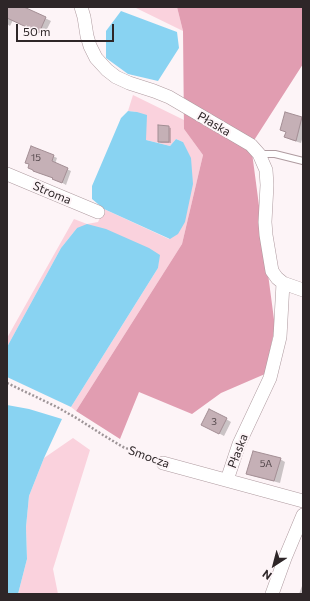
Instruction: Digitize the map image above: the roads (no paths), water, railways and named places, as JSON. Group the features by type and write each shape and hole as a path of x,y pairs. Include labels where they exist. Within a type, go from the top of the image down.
{"street":[{"name":"Płaska","path":"81,7 90,46 96,58 107,70 116,77 129,83 169,97 251,145 259,154 266,170 266,236 272,271 283,283 280,337 270,378 239,444 227,480"},
{"name":"Stroma","path":"7,174 98,212"},
{"path":"283,283 303,290"},
{"name":"Smocza","path":"163,463 303,502"},
{"path":"272,594 303,514"}],"lane":[{"path":"259,154 275,154 303,161"}],"water":[{"path":"121,11 177,32 179,48 158,81 128,74 106,58 106,31"},
{"path":"128,111 147,115 146,140 170,146 176,139 183,142 191,158 193,184 185,222 178,234 170,239 104,209 92,199 92,186 121,118"},
{"path":"87,224 106,229 149,248 160,255 158,268 71,407 7,377 7,347 61,248 77,228"},
{"path":"7,405 29,409 62,419 29,496 26,527 27,559 18,594 7,594"}]}
